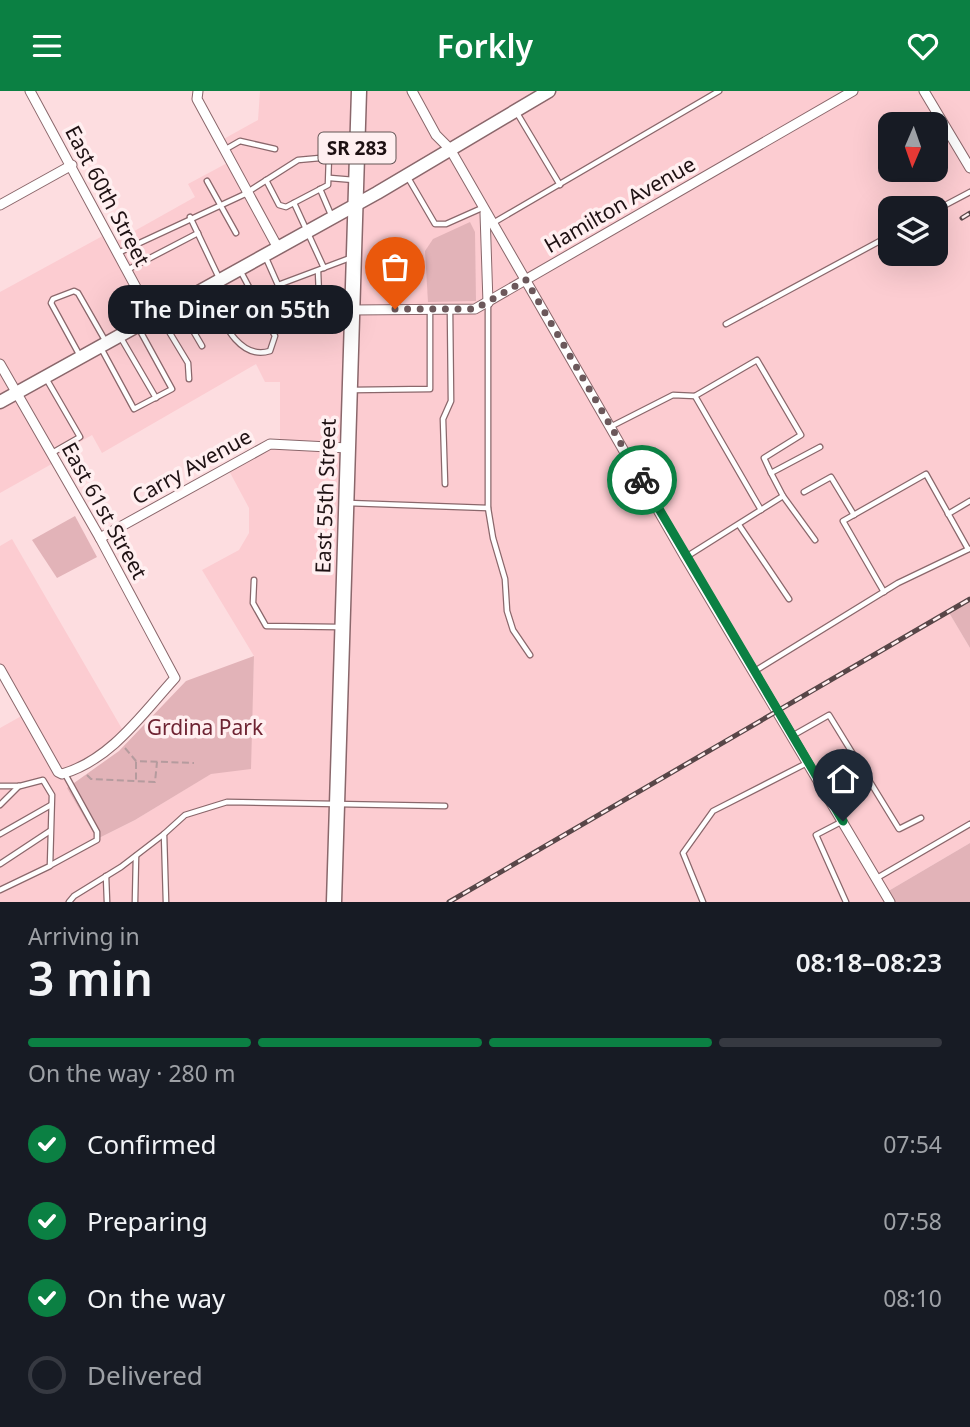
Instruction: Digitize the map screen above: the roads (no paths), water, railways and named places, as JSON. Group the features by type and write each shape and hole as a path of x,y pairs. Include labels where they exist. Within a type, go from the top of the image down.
{"main road":[{"name":"East 55th Street","path":"334,902 359,91"},
{"path":"0,402 356,205 549,91"}],"street":[{"name":"East 60th Street","path":"30,91 127,270 155,316"},
{"path":"198,91 197,99 278,248"},
{"path":"412,91 436,135 450,149 612,426 685,557 890,902"},
{"name":"Hamilton Avenue","path":"353,304 475,309 853,91"},
{"path":"924,91 970,168"},
{"path":"0,205 72,165"},
{"path":"484,210 488,303"},
{"name":"East 61st Street","path":"0,364 100,538 175,678 118,741 61,773"},
{"name":"Carry Avenue","path":"100,538 270,444 348,448"},
{"path":"0,669 61,773"}],"lane":[{"path":"492,223 719,91"},
{"path":"516,111 560,185"},
{"path":"225,149 240,142 275,149"},
{"path":"266,180 279,205 286,207 328,185 329,155"},
{"path":"118,253 221,206 304,158 357,155"},
{"path":"407,175 435,224 446,224 484,210"},
{"path":"330,178 356,181"},
{"path":"207,181 236,233"},
{"path":"320,189 332,218"},
{"path":"948,204 970,192"},
{"path":"293,203 324,268"},
{"path":"190,218 220,280"},
{"path":"127,270 198,233"},
{"path":"726,324 878,242"},
{"path":"265,255 278,285 354,257"},
{"path":"205,288 238,344 254,352 271,351 275,336 240,269"},
{"path":"318,270 319,295 353,304"},
{"path":"80,357 51,303 53,299 74,291 78,293 134,409 156,398 172,389 137,326"},
{"path":"488,303 488,507 493,538 505,579 507,611 513,630 530,655"},
{"path":"177,304 202,347"},
{"path":"350,390 430,389 430,309"},
{"path":"444,484 443,419 451,401 450,309"},
{"path":"155,316 188,363 189,379"},
{"path":"119,335 156,398"},
{"path":"612,426 673,395 695,396 757,360 801,435 764,458 783,496 815,540"},
{"path":"44,376 80,437 52,453"},
{"path":"695,396 761,510"},
{"path":"771,473 820,447"},
{"path":"754,671 884,592 969,549 926,474 843,521 884,592"},
{"path":"804,492 831,477 854,515"},
{"path":"685,557 783,496"},
{"path":"948,513 970,501"},
{"path":"346,503 488,507"},
{"path":"739,525 789,599"},
{"path":"254,580 253,603 266,627 343,628"},
{"path":"792,736 830,715 899,829 921,818"},
{"path":"703,902 683,853 713,811 808,762"},
{"path":"0,890 97,840 97,832 61,773"},
{"path":"0,786 20,786 43,780 52,796 50,866"},
{"path":"0,805 20,786"},
{"path":"69,902 74,896 136,856 185,815 227,802 445,806"},
{"path":"0,834 51,805"},
{"path":"843,821 816,835 847,902"},
{"path":"876,879 970,824"},
{"path":"0,865 51,830"},
{"path":"164,834 166,902"},
{"path":"135,902 136,856"},
{"path":"106,876 107,902"}],"railway":[{"path":"962,218 970,213"},
{"path":"449,902 970,599"}],"place":[{"name":"The Diner on 55th","path":"395,309"}],"park label":[{"name":"Grdina Park","path":"205,728"}]}
